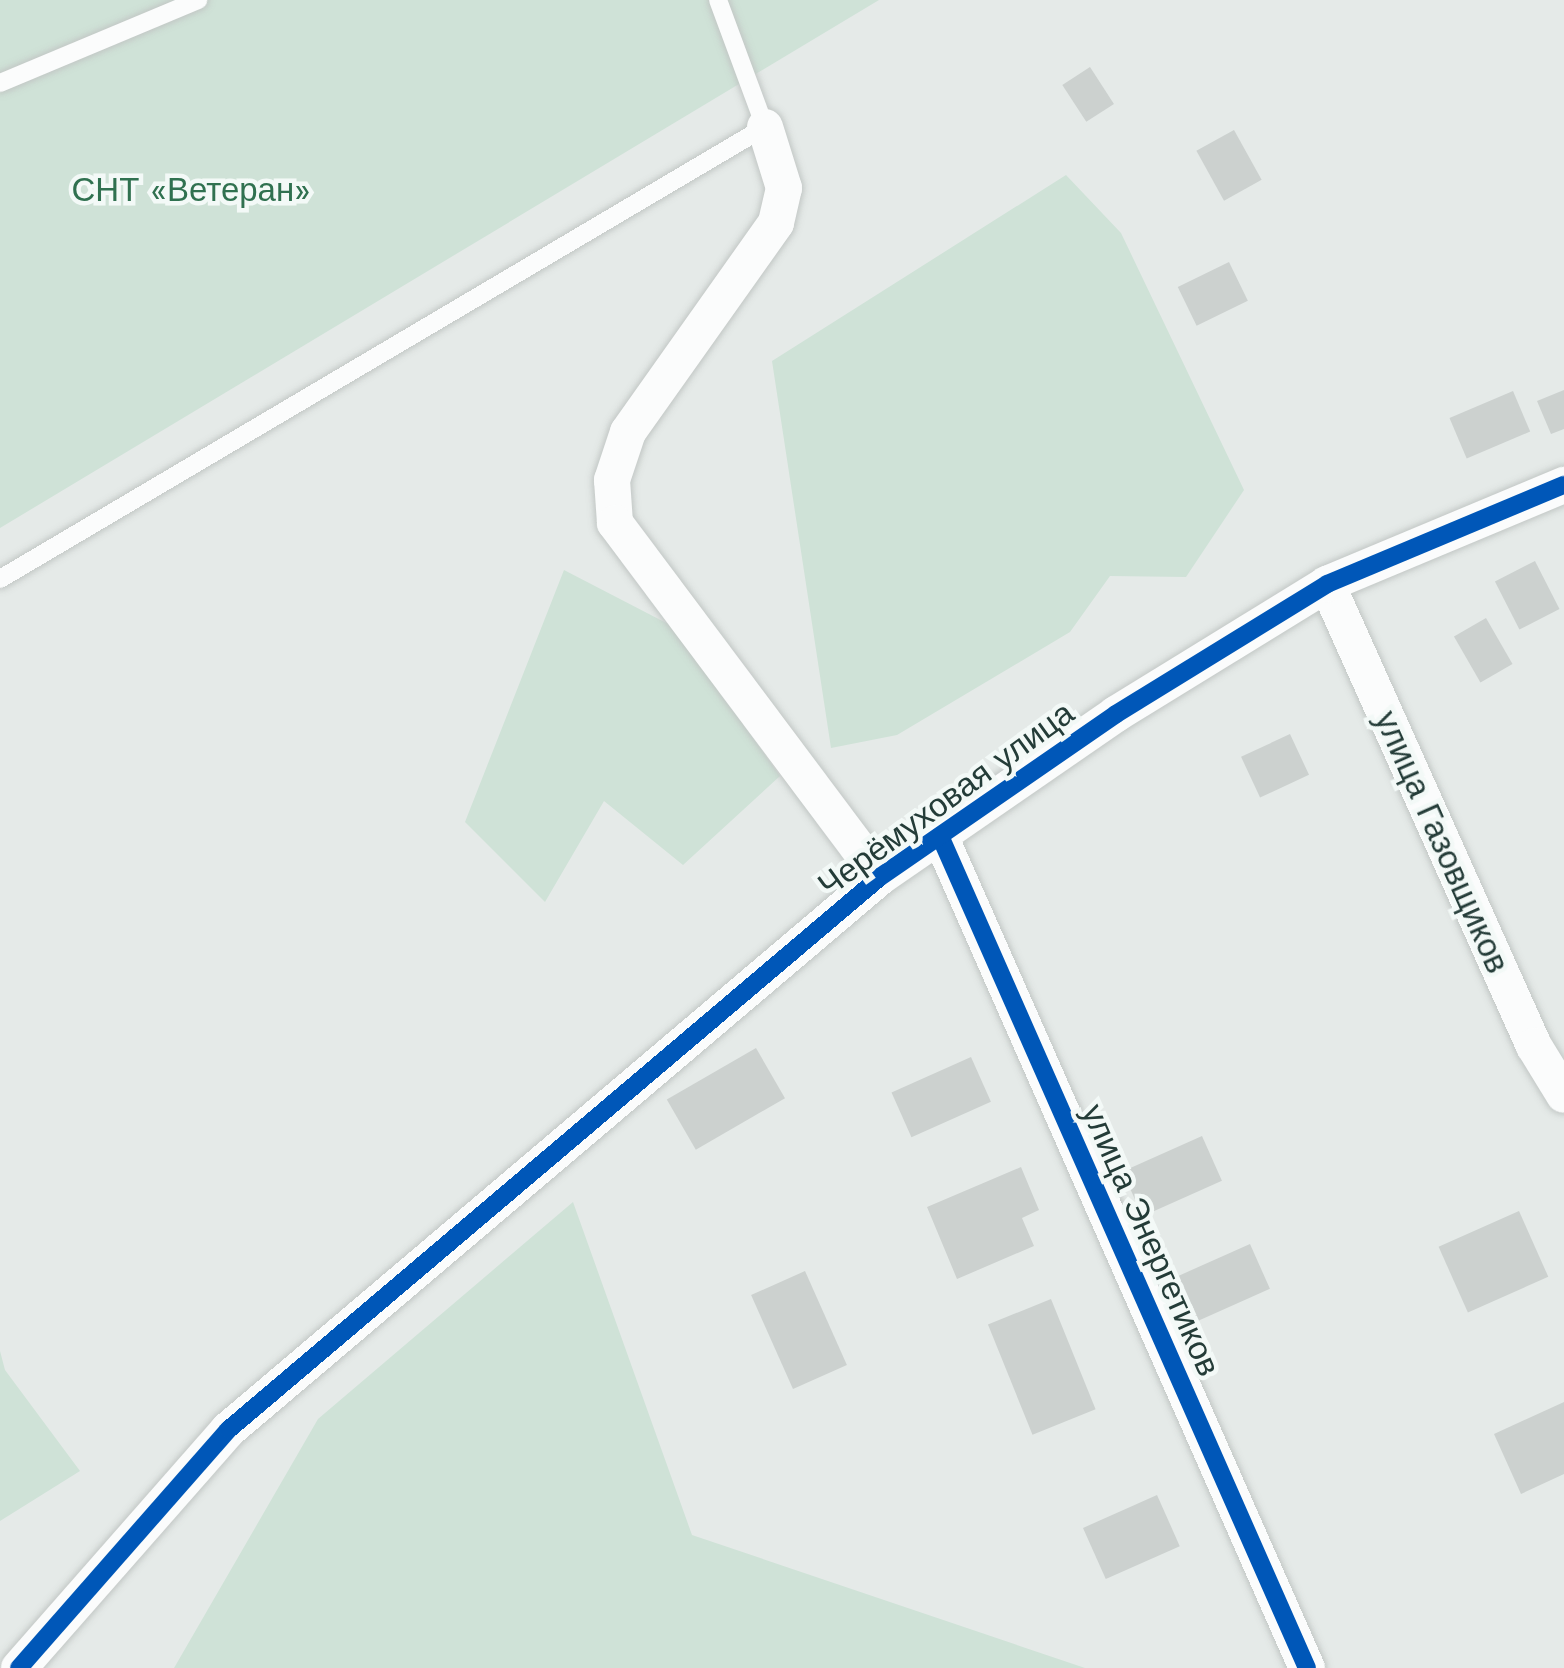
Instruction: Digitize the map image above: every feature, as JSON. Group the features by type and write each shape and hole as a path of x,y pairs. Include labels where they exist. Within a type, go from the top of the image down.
{"street":[{"path":"764,127 784,188 776,223 628,432 612,480 616,523 880,877"},
{"name":"Черёмуховая улица","path":"19,1668 228,1430 880,877 1115,714 1327,584 1564,485"},
{"name":"улица Газовщиков","path":"1327,584 1534,1046 1564,1095"},
{"name":"улица Энергетиков","path":"940,836 1307,1668"}],"lane":[{"path":"0,83 198,0"},
{"path":"0,579 764,127 718,0"}],"green space":[{"name":"СНТ «Ветеран»","path":"0,0 879,0 0,528"},
{"path":"1066,175 1121,233 1244,490 1186,577 1110,576 1070,632 897,735 831,748 772,361"},
{"path":"564,570 674,627 780,776 683,865 604,801 545,902 465,822"},
{"path":"573,1202 692,1535 1085,1668 174,1668 318,1419"},
{"path":"0,1351 5,1370 80,1471 0,1521"}],"building":[{"path":"1090,67 1114,104 1086,122 1062,85"},
{"path":"1234,130 1262,180 1224,201 1196,151"},
{"path":"1229,262 1248,301 1197,326 1178,287"},
{"path":"1564,390 1564,429 1551,434 1537,401"},
{"path":"1513,391 1530,432 1467,458 1449,418"},
{"path":"1535,561 1560,609 1519,630 1495,581"},
{"path":"1486,618 1512,664 1480,682 1454,636"},
{"path":"1290,734 1309,775 1260,798 1241,757"},
{"path":"756,1048 785,1098 696,1150 667,1100"},
{"path":"971,1057 991,1102 911,1137 892,1092"},
{"path":"1202,1136 1222,1181 1142,1216 1123,1171"},
{"path":"1021,1167 1039,1210 1022,1218 1034,1246 957,1279 927,1207"},
{"path":"1519,1211 1548,1277 1468,1313 1439,1247"},
{"path":"1250,1244 1270,1289 1190,1324 1171,1279"},
{"path":"805,1271 847,1365 793,1389 751,1295"},
{"path":"1051,1299 1096,1409 1033,1435 988,1324"},
{"path":"1564,1402 1564,1474 1521,1494 1494,1434"},
{"path":"1157,1495 1180,1546 1106,1579 1083,1528"}],"cycle path":[{"path":"19,1668 228,1430 880,877 1116,714 1327,584 1564,485"},
{"path":"940,836 1307,1668"}]}
